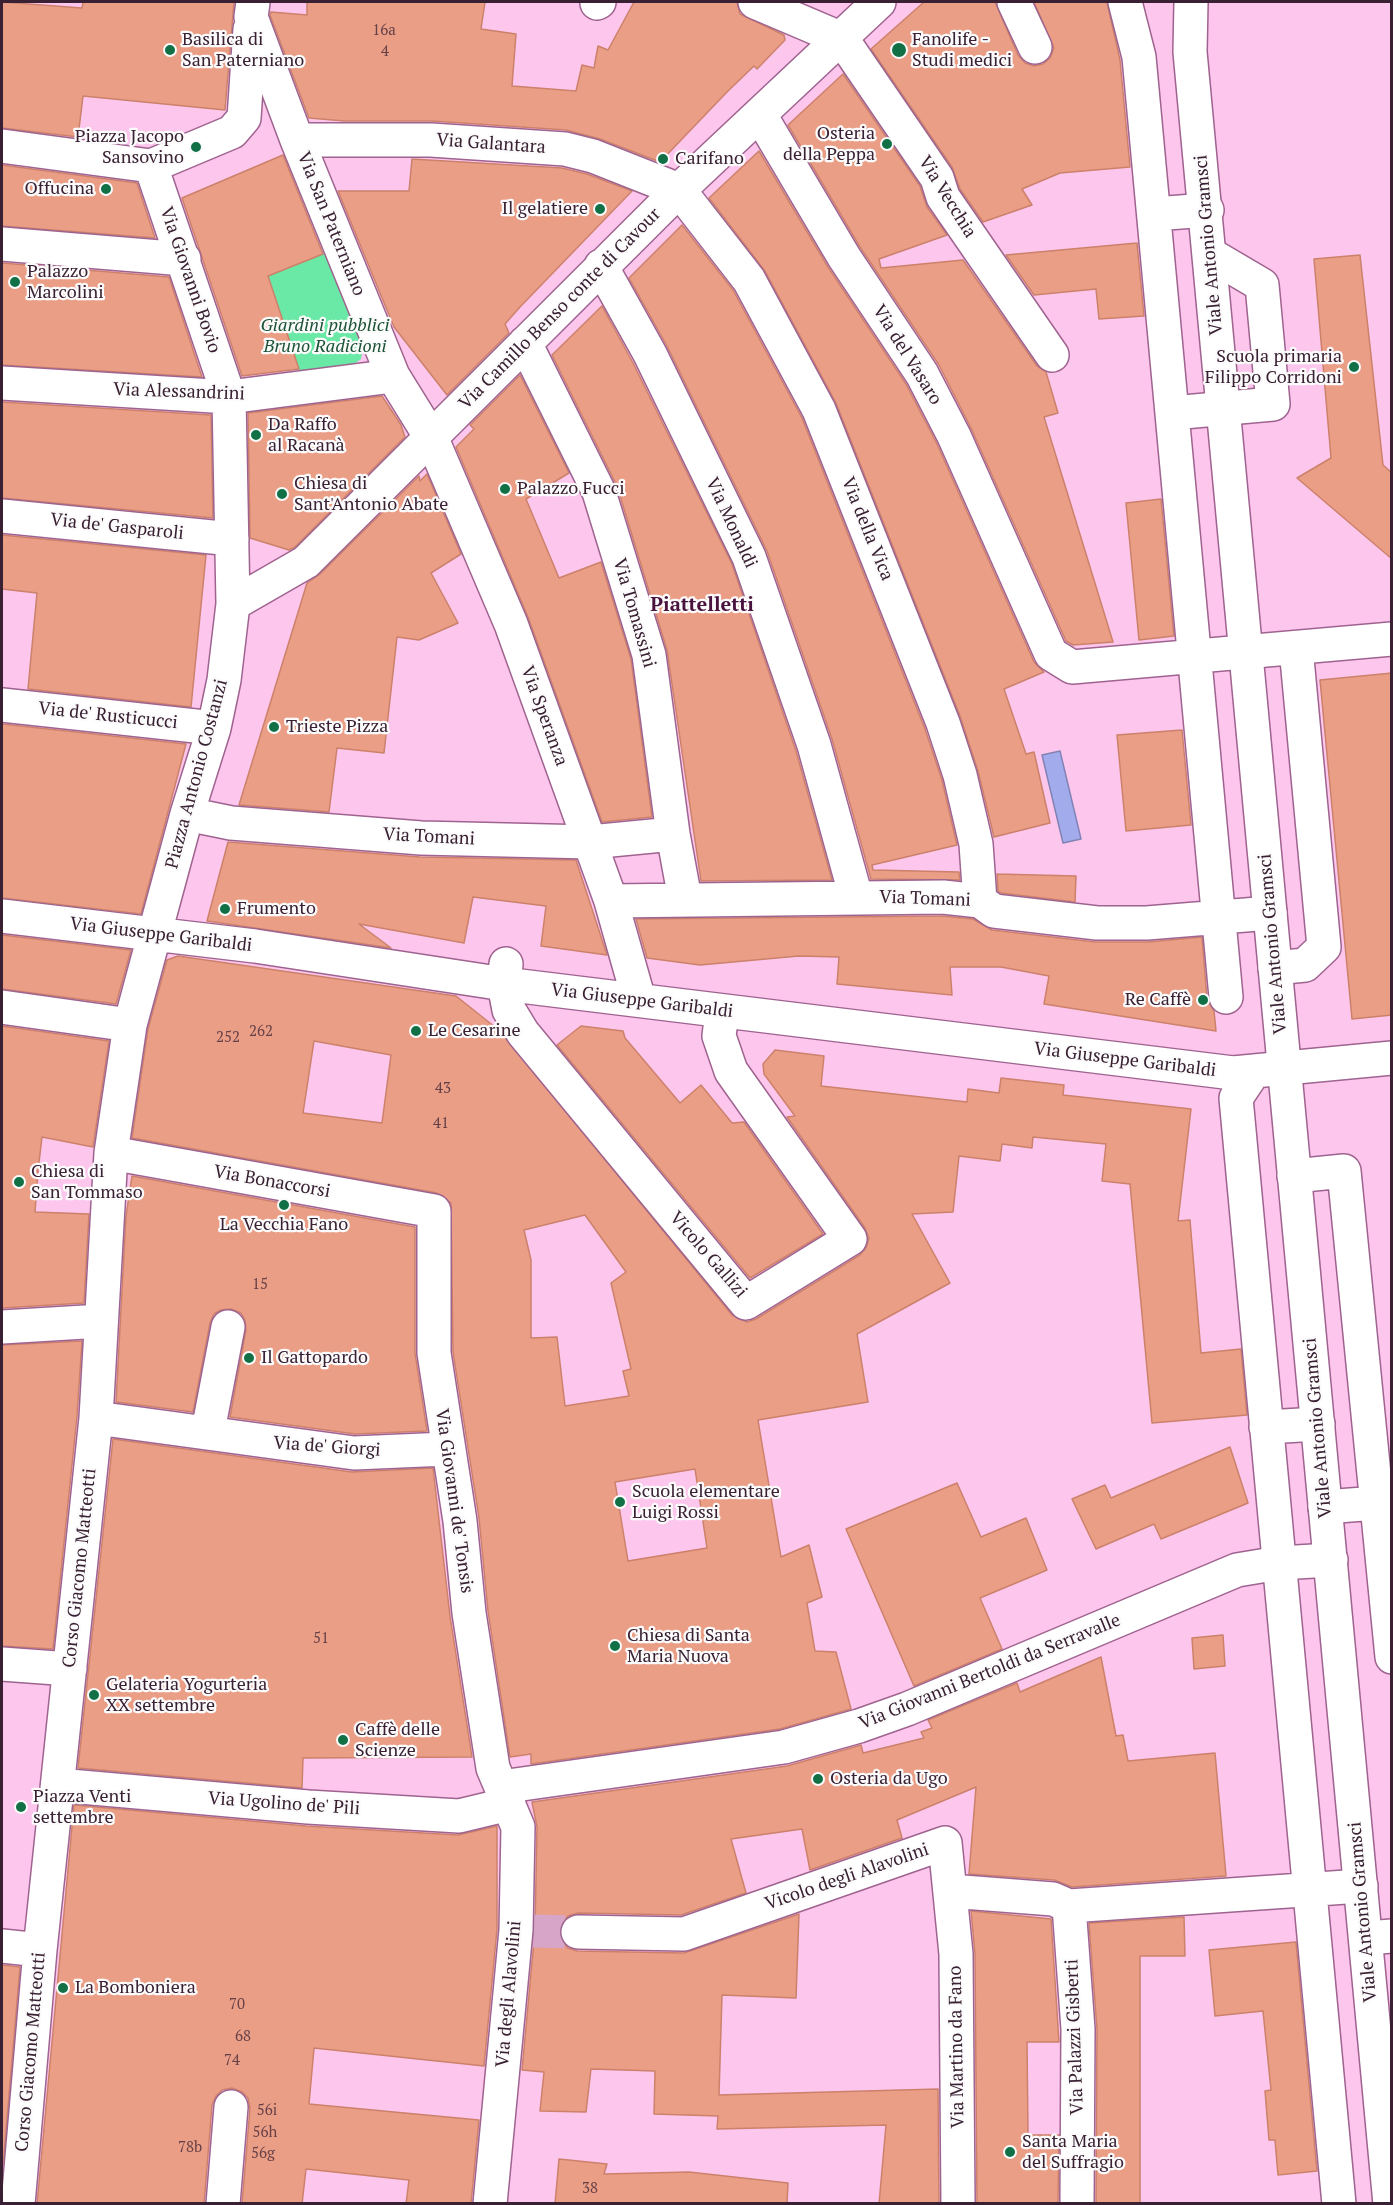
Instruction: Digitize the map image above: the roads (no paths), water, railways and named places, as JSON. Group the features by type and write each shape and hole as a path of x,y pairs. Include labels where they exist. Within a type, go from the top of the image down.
{"street":[{"path":"755,2 842,39"},
{"name":"Via Camillo Benso conte di Cavour","path":"233,604 306,562 432,439 601,266 879,2"},
{"path":"1014,2 1035,47"},
{"path":"1125,2 1139,57 1226,996"},
{"name":"Viale Antonio Gramsci","path":"1172,2 1190,52"},
{"name":"Viale Antonio Gramsci","path":"1191,2 1190,52 1207,210 1275,968 1269,1069 1294,1176 1361,1886 1379,1937 1390,2204"},
{"path":"2,146 151,166 232,132 244,118 252,9"},
{"name":"Via San Paterniano","path":"252,9 297,140 393,376 432,439"},
{"name":"Via Vecchia","path":"842,39 937,178 943,196 1052,355"},
{"name":"Via del Vasaro","path":"760,115 844,257 922,374 954,436 1051,654 1072,667 1195,657"},
{"name":"Via Galantara","path":"297,140 431,140 565,149 593,156 679,190"},
{"name":"Via Giovanni Bovio","path":"151,166 229,397 232,539"},
{"name":"Via della Vica","path":"679,190 749,280 819,410 946,733 976,844 980,901"},
{"path":"1154,214 1207,210"},
{"path":"2,244 184,259"},
{"path":"1172,413 1273,404 1262,285 1211,255"},
{"name":"Via Monaldi","path":"601,266 650,354 749,558 814,745 856,897"},
{"name":"Via Tomassini","path":"525,343 599,492 649,655 673,834 685,899"},
{"name":"Via Alessandrini","path":"2,383 229,397 393,376"},
{"name":"Via Speranza","path":"432,439 511,624 611,901 639,1000"},
{"name":"Via de' Gasparoli","path":"2,516 232,539"},
{"name":"Piazza Antonio Costanzi","path":"152,935 214,728 224,680 233,604 232,539"},
{"path":"1195,657 1392,639"},
{"path":"1275,968 1305,965 1324,947 1296,648"},
{"name":"Via de' Rusticucci","path":"2,705 214,728"},
{"name":"Via Tomani","path":"187,814 231,824 421,838 590,842 673,834"},
{"name":"Via Tomani","path":"611,901 942,897 980,901 994,911 1097,923 1147,923 1270,913"},
{"name":"Via Giuseppe Garibaldi","path":"2,916 505,974 639,1000 1233,1073 1392,1058"},
{"name":"Corso Giacomo Matteotti","path":"18,2204 11,2160 40,1950 96,1418 111,1153 130,1025 152,935"},
{"name":"Vicolo Gallizi","path":"505,974 509,1010 524,1033 746,1303 850,1239 731,1071 719,1036 722,1011"},
{"path":"2,1006 130,1025"},
{"path":"1269,1069 1236,1098 1338,2204"},
{"name":"Via Bonaccorsi","path":"111,1153 434,1211"},
{"path":"1294,1176 1344,1171 1392,1657"},
{"name":"Via Giovanni de' Tonsis","path":"434,1211 434,1353 447,1449 460,1521 469,1613 489,1746 493,1768 505,1795"},
{"path":"2,1327 101,1321"},
{"path":"208,1431 228,1327"},
{"name":"Via de' Giorgi","path":"96,1418 208,1431 221,1437 354,1452 447,1449"},
{"path":"1266,1427 1318,1424"},
{"path":"1325,1508 1376,1503"},
{"name":"Via Giovanni Bertoldi da Serravalle","path":"505,1795 784,1747 859,1726 918,1704 1237,1570 1279,1563 1330,1560"},
{"path":"2,1664 70,1669"},
{"name":"Via Ugolino de' Pili","path":"58,1785 308,1807 459,1816 505,1795"},
{"name":"Via degli Alavolini","path":"490,2204 524,1930 518,1827 505,1795"},
{"name":"Vicolo degli Alavolini","path":"578,1932 684,1934 945,1843 950,1891"},
{"path":"950,1891 1053,1899 1069,1906 1361,1886"},
{"name":"Via Martino da Fano","path":"950,1891 956,1954 958,2204"},
{"name":"Via Palazzi Gisberti","path":"1069,1906 1078,2029 1077,2204"},
{"path":"2,1946 40,1950"},
{"path":"223,2204 231,2107"}],"water":[{"path":"1060,751 1081,839 1063,843 1042,755"}],"tunnel":[{"path":"532,1931 578,1932"}],"place":[{"name":"Basilica di San Paterniano","path":"170,50"},
{"name":"Fanolife - Studi medici","path":"899,50"},
{"name":"Osteria della Peppa","path":"887,144"},
{"name":"Piazza Jacopo Sansovino","path":"196,147"},
{"name":"Carifano","path":"663,159"},
{"name":"Offucina","path":"106,189"},
{"name":"Il gelatiere","path":"600,209"},
{"name":"Palazzo Marcolini","path":"15,282"},
{"name":"Scuola primaria Filippo Corridoni","path":"1354,367"},
{"name":"Da Raffo al Racanà","path":"256,435"},
{"name":"Palazzo Fucci","path":"505,489"},
{"name":"Chiesa di Sant'Antonio Abate","path":"282,494"},
{"name":"Trieste Pizza","path":"274,727"},
{"name":"Frumento","path":"225,909"},
{"name":"Re Caffè","path":"1203,1000"},
{"name":"Le Cesarine","path":"416,1031"},
{"name":"Chiesa di San Tommaso","path":"19,1182"},
{"name":"La Vecchia Fano","path":"284,1205"},
{"name":"Il Gattopardo","path":"249,1358"},
{"name":"Scuola elementare Luigi Rossi","path":"620,1502"},
{"name":"Chiesa di Santa Maria Nuova","path":"615,1646"},
{"name":"Gelateria Yogurteria XX settembre","path":"94,1695"},
{"name":"Caffè delle Scienze","path":"343,1740"},
{"name":"Osteria da Ugo","path":"818,1779"},
{"name":"Piazza Venti settembre","path":"21,1807"},
{"name":"La Bomboniera","path":"63,1988"},
{"name":"Santa Maria del Suffragio","path":"1010,2152"}],"district":[{"name":"Piattelletti","path":"702,605"}],"park label":[{"name":"Giardini pubblici Bruno Radicioni","path":"325,336"}]}
